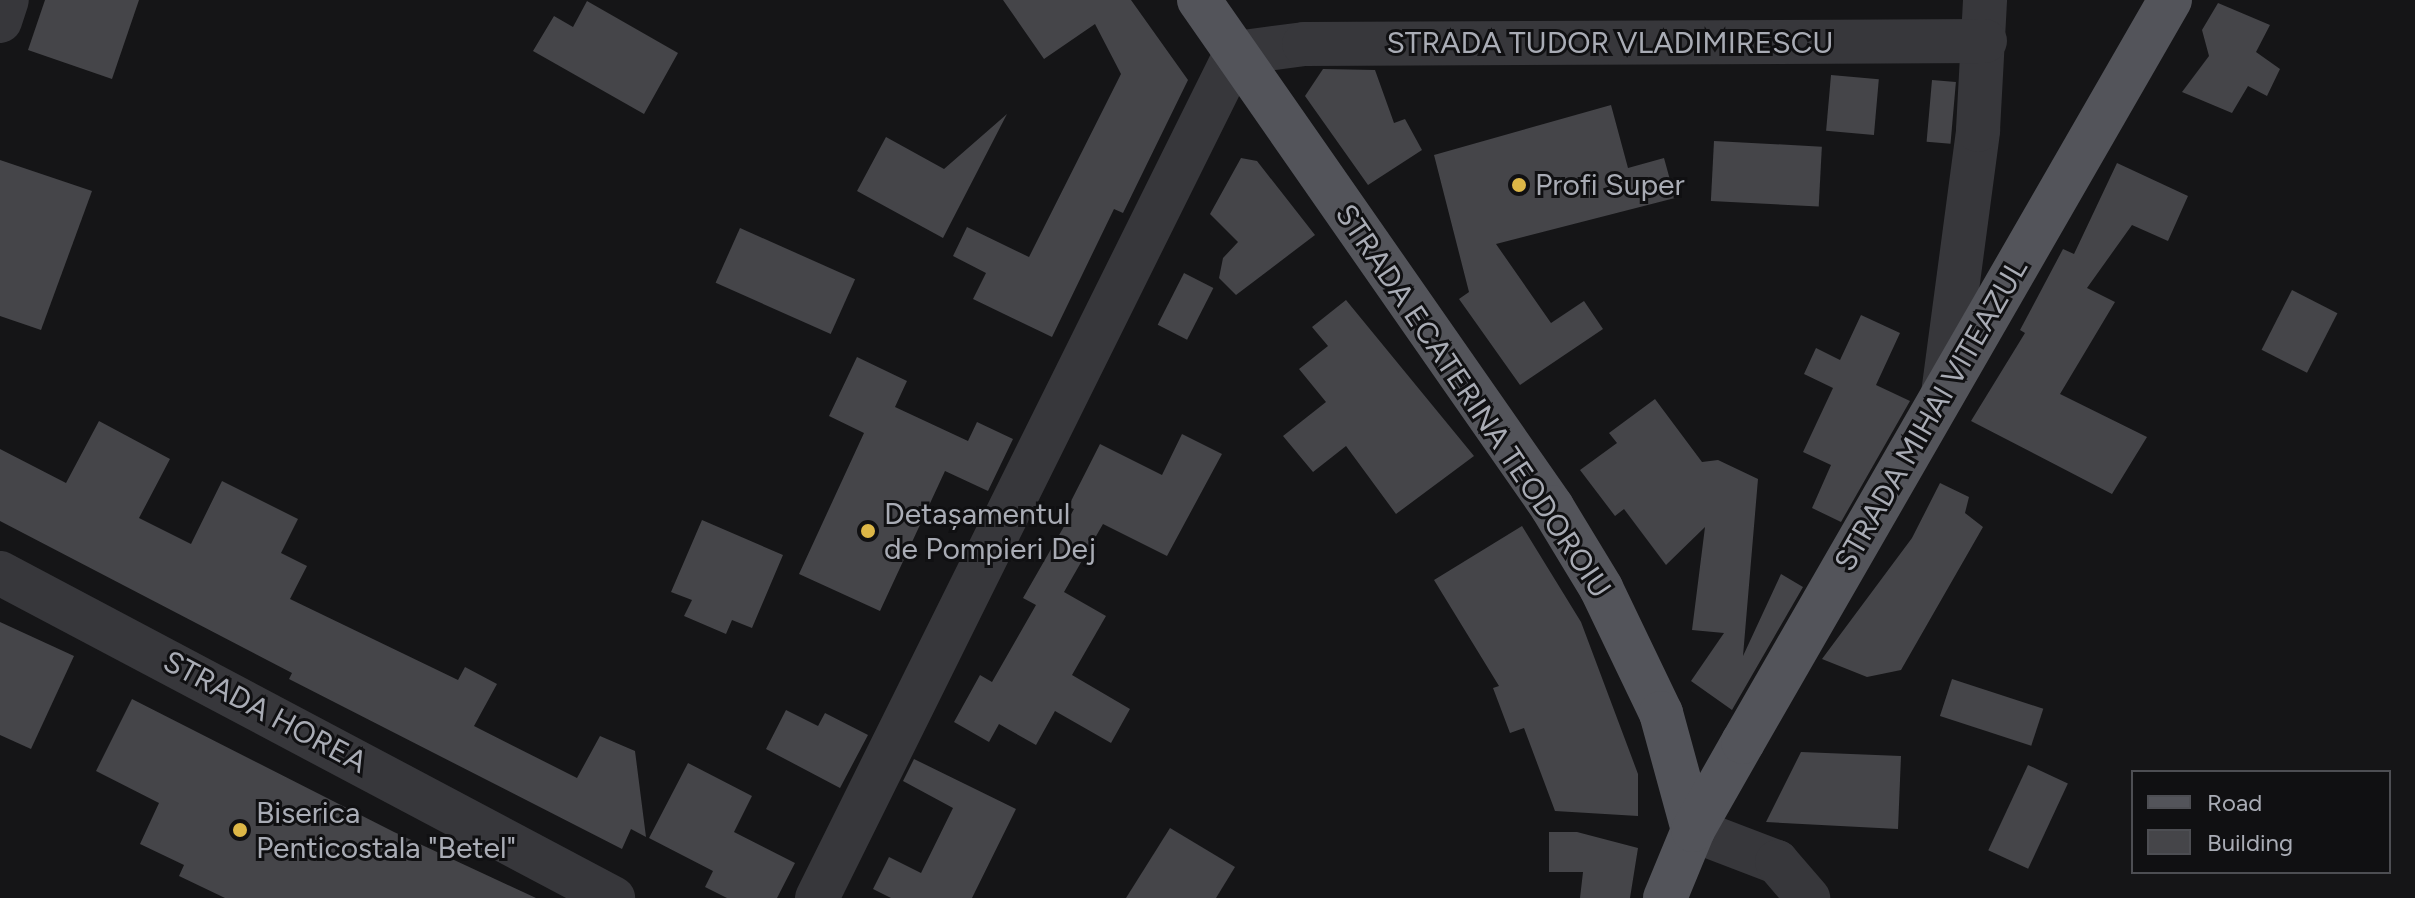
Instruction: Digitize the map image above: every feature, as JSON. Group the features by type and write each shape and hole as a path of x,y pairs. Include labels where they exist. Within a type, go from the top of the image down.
{"main road":[{"name":"STRADA ECATERINA TEODOROIU","path":"1199,0 1552,507 1601,588 1661,713 1693,830"},
{"name":"STRADA MIHAI VITEAZUL","path":"1665,898 1693,830 2170,0"}],"street":[{"path":"0,21 7,0"},
{"path":"1943,394 1985,20"},
{"name":"STRADA TUDOR VLADIMIRESCU","path":"1236,53 1304,44 1985,20"},
{"path":"817,898 1236,53"},
{"name":"STRADA HOREA","path":"0,573 613,898"},
{"path":"1693,830 1777,862 1808,898"}],"building":[{"path":"45,0 139,0 112,79 28,50"},
{"path":"1003,0 1131,0 1188,80 1123,213 1114,209 1052,337 973,299 986,273 953,256 967,227 1029,257 1121,74 1095,24 1044,59"},
{"path":"587,1 678,53 644,114 533,51 554,16 573,27"},
{"path":"2218,3 2270,25 2256,52 2280,69 2267,96 2248,86 2232,113 2182,92 2209,56 2202,30"},
{"path":"1323,69 1375,70 1394,123 1405,119 1422,150 1368,185 1305,96"},
{"path":"1831,75 1879,79 1874,135 1826,131"},
{"path":"1932,80 1956,82 1951,144 1927,142"},
{"path":"1611,105 1628,168 1664,158 1675,198 1496,244 1551,323 1584,301 1603,329 1520,385 1459,299 1469,292 1434,155"},
{"path":"1007,114 943,238 857,191 886,137 944,169"},
{"path":"1714,141 1822,147 1819,207 1711,201"},
{"path":"1241,158 1257,161 1315,235 1236,295 1219,278 1223,258 1238,242 1210,214"},
{"path":"0,160 92,191 41,330 0,316"},
{"path":"2117,163 2188,196 2168,241 2132,225 2087,288 2115,302 2060,394 2147,437 2112,494 1971,421 2025,333 2020,330 2063,249 2074,254"},
{"path":"740,228 855,279 831,334 716,283"},
{"path":"1184,273 1213,288 1187,340 1158,325"},
{"path":"2292,290 2337,313 2307,373 2262,350"},
{"path":"1346,300 1474,456 1396,514 1346,446 1313,472 1283,436 1326,402 1299,369 1328,346 1312,327"},
{"path":"1861,315 1900,333 1876,385 1910,401 1841,522 1812,508 1831,465 1803,452 1833,388 1804,374 1816,348 1840,360"},
{"path":"857,357 907,381 895,407 968,441 977,422 1013,439 988,491 945,471 880,611 799,574 864,433 829,416"},
{"path":"1655,399 1702,462 1718,460 1758,479 1743,656 1781,574 1803,587 1732,710 1691,681 1724,633 1692,630 1705,527 1666,565 1624,509 1615,516 1580,470 1617,443 1609,433"},
{"path":"99,421 170,459 139,518 191,544 222,481 298,519 281,553 307,566 290,599 458,680 465,667 497,684 474,726 577,778 600,736 635,751 646,837 631,829 622,849 289,679 292,673 0,521 0,449 66,483"},
{"path":"1182,434 1222,454 1167,556 1103,524 1064,592 1106,616 1072,675 1130,709 1111,743 1055,711 1036,745 999,724 989,742 954,722 980,675 992,682 1036,605 1023,598 1074,509 1068,507 1100,444 1162,475"},
{"path":"1940,483 1969,497 1965,513 1983,527 1901,670 1867,677 1822,659 1912,538"},
{"path":"702,520 783,555 752,628 732,620 726,634 684,616 692,600 671,592"},
{"path":"1522,526 1581,622 1638,774 1638,816 1555,811 1524,728 1510,733 1493,688 1499,686 1434,580"},
{"path":"0,622 74,656 31,749 0,735"},
{"path":"1952,679 2043,709 2031,746 1940,716"},
{"path":"132,699 394,832 536,898 225,898 179,876 184,865 140,844 159,803 96,771"},
{"path":"786,710 818,726 825,713 868,735 840,788 766,749"},
{"path":"1801,752 1901,756 1898,829 1766,822"},
{"path":"914,759 1016,809 972,898 891,898 873,889 889,857 921,873 953,808 903,781"},
{"path":"688,763 752,796 734,832 795,863 777,898 727,898 705,887 713,871 649,838"},
{"path":"2028,765 2068,784 2028,869 1988,850"},
{"path":"1170,828 1235,867 1216,898 1126,898"},
{"path":"1549,832 1577,832 1638,848 1630,898 1580,898 1583,872 1549,872"}],"place":[{"name":"Profi Super","path":"1519,185"},
{"name":"Detașamentul de Pompieri Dej","path":"868,531"},
{"name":"Biserica Penticostala \"Betel\"","path":"240,830"}]}
